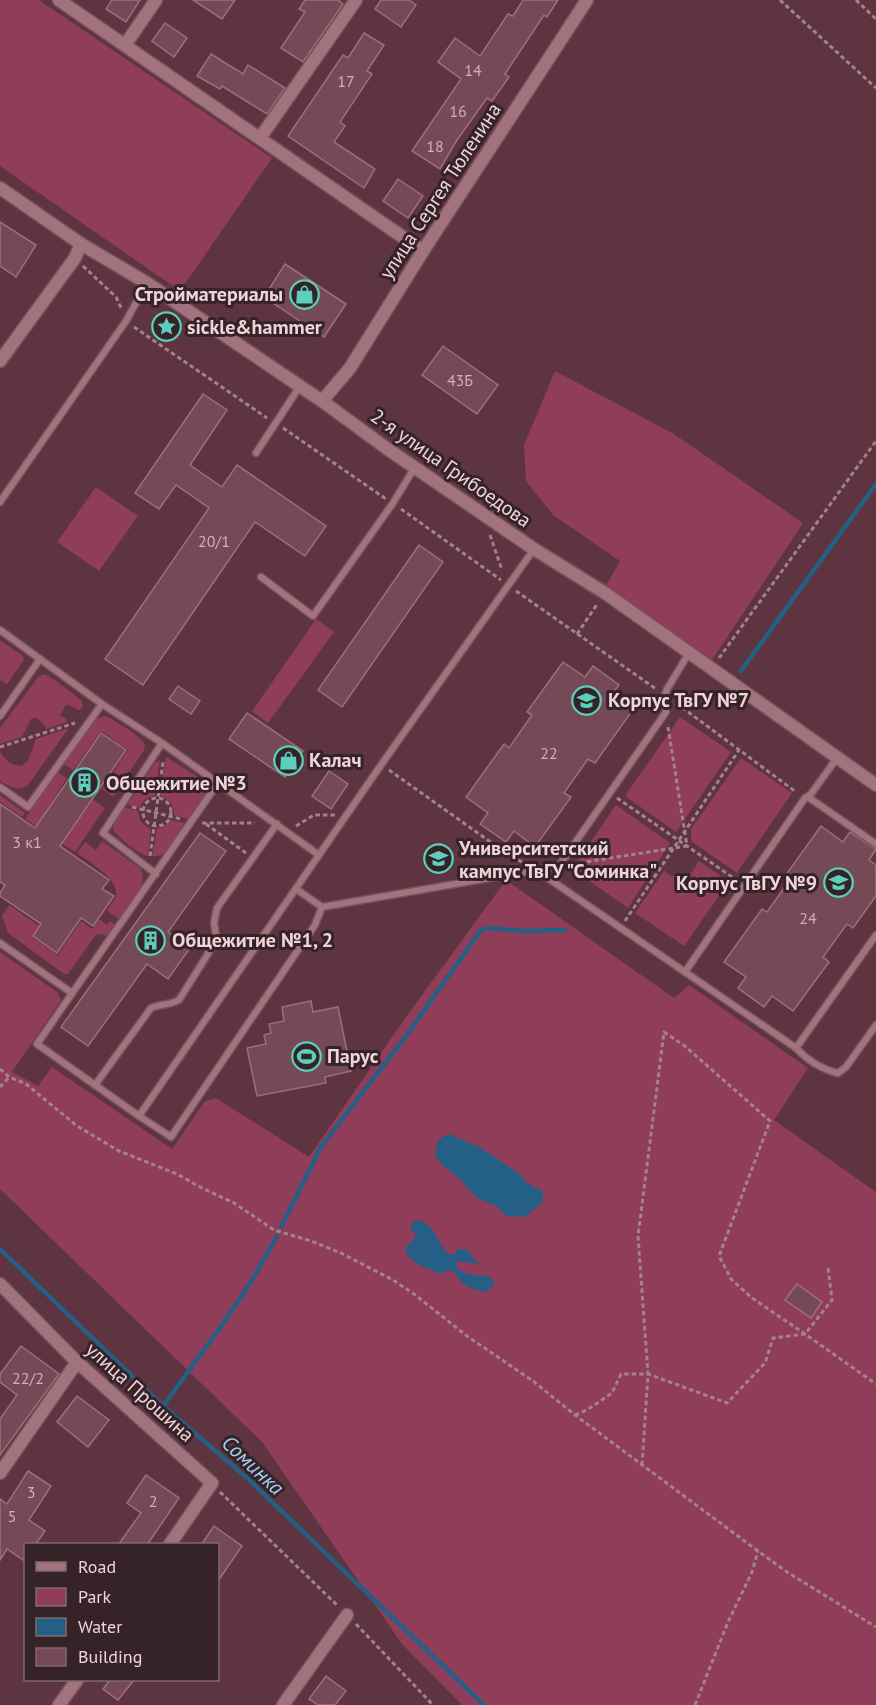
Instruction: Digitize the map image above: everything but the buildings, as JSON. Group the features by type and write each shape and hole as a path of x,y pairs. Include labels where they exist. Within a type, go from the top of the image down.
{"street":[{"path":"59,0 423,251"},
{"path":"125,45 156,0"},
{"path":"260,138 356,0"},
{"name":"улица Сергея Тюленина","path":"322,400 350,368 423,251 587,0"},
{"name":"2-я улица Грибоедова","path":"0,188 81,244 147,284 322,400 534,549 606,593 876,785"},
{"path":"0,361 75,258 81,244"},
{"name":"улица Прошина","path":"0,1284 77,1362 212,1483"},
{"path":"0,1473 77,1362"},
{"path":"171,1543 212,1483"},
{"path":"283,1705 347,1615"},
{"path":"59,1705 76,1681"}],"lane":[{"path":"0,502 126,321 147,284"},
{"path":"256,453 300,386"},
{"path":"261,578 313,615 393,503 415,467"},
{"path":"139,1116 381,765 534,549"},
{"path":"0,630 319,855"},
{"path":"296,890 322,907 559,866 666,712 664,695 689,653"},
{"path":"0,716 40,659"},
{"path":"0,787 28,807 102,704"},
{"path":"157,872 103,833 162,743"},
{"path":"685,972 807,797 837,758"},
{"path":"218,783 37,1044 171,1137 315,925 322,907"},
{"path":"807,797 876,844"},
{"path":"95,1085 151,1008 160,1004 170,1005 179,1000 211,949 216,935 214,922 217,908 277,824"},
{"path":"535,869 829,1071 838,1073 846,1067 876,1025"},
{"path":"796,1048 876,935"},
{"path":"0,943 72,993"}],"path":[{"path":"780,0 876,88"},
{"path":"856,0 876,19"},
{"path":"75,258 116,297 126,321 393,503 807,797"},
{"path":"712,669 876,441"},
{"path":"490,535 502,570"},
{"path":"577,634 606,593"},
{"path":"666,712 687,846"},
{"path":"621,928 739,750"},
{"path":"157,752 163,758 150,856 157,872"},
{"path":"381,765 506,854 535,869"},
{"path":"610,793 745,885"},
{"path":"158,798 169,805 170,817 164,824 155,826 145,820 143,810 147,802 158,798"},
{"path":"143,810 192,822"},
{"path":"204,823 257,823 248,815"},
{"path":"287,832 314,815 335,815"},
{"path":"204,816 200,823 204,823 253,858"},
{"path":"559,866 687,846"},
{"path":"642,1465 648,1374 638,1236 664,1032 686,1047 770,1121 719,1256 731,1279 752,1298 876,1384"},
{"path":"0,1069 9,1077 26,1084 77,1126 119,1151 177,1174 234,1203 274,1230 341,1253 393,1280 467,1336 533,1381 575,1415 787,1572 876,1626"},
{"path":"0,1087 9,1077"},
{"path":"575,1415 587,1410 612,1393 621,1374 648,1374 727,1403 765,1363 773,1338 805,1334 832,1300 828,1267"},
{"path":"212,1483 347,1615 433,1705"},
{"path":"695,1705 728,1622 752,1572 758,1551"}],"green space":[{"path":"0,0 39,0 272,158 180,291 0,166"},
{"path":"555,371 674,434 803,523 712,660 606,586 620,561 553,515 526,481 524,445"},
{"path":"96,487 138,516 99,571 57,542"},
{"path":"316,619 334,632 268,723 252,711"},
{"path":"0,640 23,656 24,660 7,684 0,680"},
{"path":"44,674 81,700 83,705 81,709 66,705 60,715 67,722 47,729 41,721 36,718 31,719 22,737 0,744 0,728 39,676"},
{"path":"105,716 134,733 145,745 113,797 102,789 128,750 101,731 73,770 64,764 95,719"},
{"path":"680,717 731,752 676,832 625,796"},
{"path":"69,728 28,785 17,788 0,781 0,751 8,761 21,766 28,761 36,739"},
{"path":"166,757 206,782 204,798 188,819 174,815 170,803 159,795"},
{"path":"741,758 792,793 737,873 691,841 691,829"},
{"path":"160,760 155,796 146,799 140,807 127,805 155,763"},
{"path":"57,772 67,778 42,817 68,835 93,800 105,808 75,852 25,819"},
{"path":"0,795 25,813 22,817 0,802"},
{"path":"616,805 670,843 628,908 572,869"},
{"path":"124,807 138,811 142,822 151,829 148,856 129,845 113,830 114,823"},
{"path":"171,820 185,823 168,850 158,856 152,856 157,828 162,828"},
{"path":"102,841 141,869 143,877 141,887 119,919 107,911 115,898 114,885 104,872 77,853 85,842 96,850"},
{"path":"698,860 729,882 684,946 635,913 664,871 674,876 684,876 693,871"},
{"path":"506,880 674,998 689,985 808,1068 774,1120 876,1192 876,1705 462,1705 402,1644 262,1442 0,1189 0,952 57,992 61,1000 12,1072 38,1086 52,1067 172,1149 205,1101 216,1098 309,1157 406,1017"},
{"path":"9,905 39,926 32,937 58,955 81,921 92,929 99,919 107,925 110,921 115,925 107,937 102,934 96,935 68,974 64,974 8,933 2,916"}],"water":[{"path":"449,1134 481,1148 520,1174 528,1184 543,1191 542,1203 525,1217 506,1216 496,1206 479,1199 440,1163 435,1154 438,1140"},
{"path":"420,1220 432,1229 450,1254 454,1255 458,1249 466,1249 481,1264 456,1261 457,1269 470,1275 489,1277 495,1282 490,1289 483,1292 466,1285 453,1271 441,1274 414,1262 405,1248 417,1235 410,1229 413,1222"}],"waterway":[{"path":"741,671 876,484"},
{"path":"281,1227 321,1147 409,1032 480,931 488,928 524,931 565,930"},
{"path":"163,1406 238,1302 277,1236"},
{"name":"Соминка","path":"0,1249 163,1406 247,1478 484,1705"}],"place":[{"name":"Стройматериалы","path":"304,294"},
{"name":"sickle&hammer","path":"166,327"},
{"name":"Корпус ТвГУ №7","path":"587,700"},
{"name":"Калач","path":"288,760"},
{"name":"Общежитие №3","path":"85,783"},
{"name":"Университетский кампус ТвГУ \"Соминка\"","path":"438,859"},
{"name":"Корпус ТвГУ №9","path":"838,883"},
{"name":"Общежитие №1, 2","path":"151,940"},
{"name":"Парус","path":"306,1056"}]}
